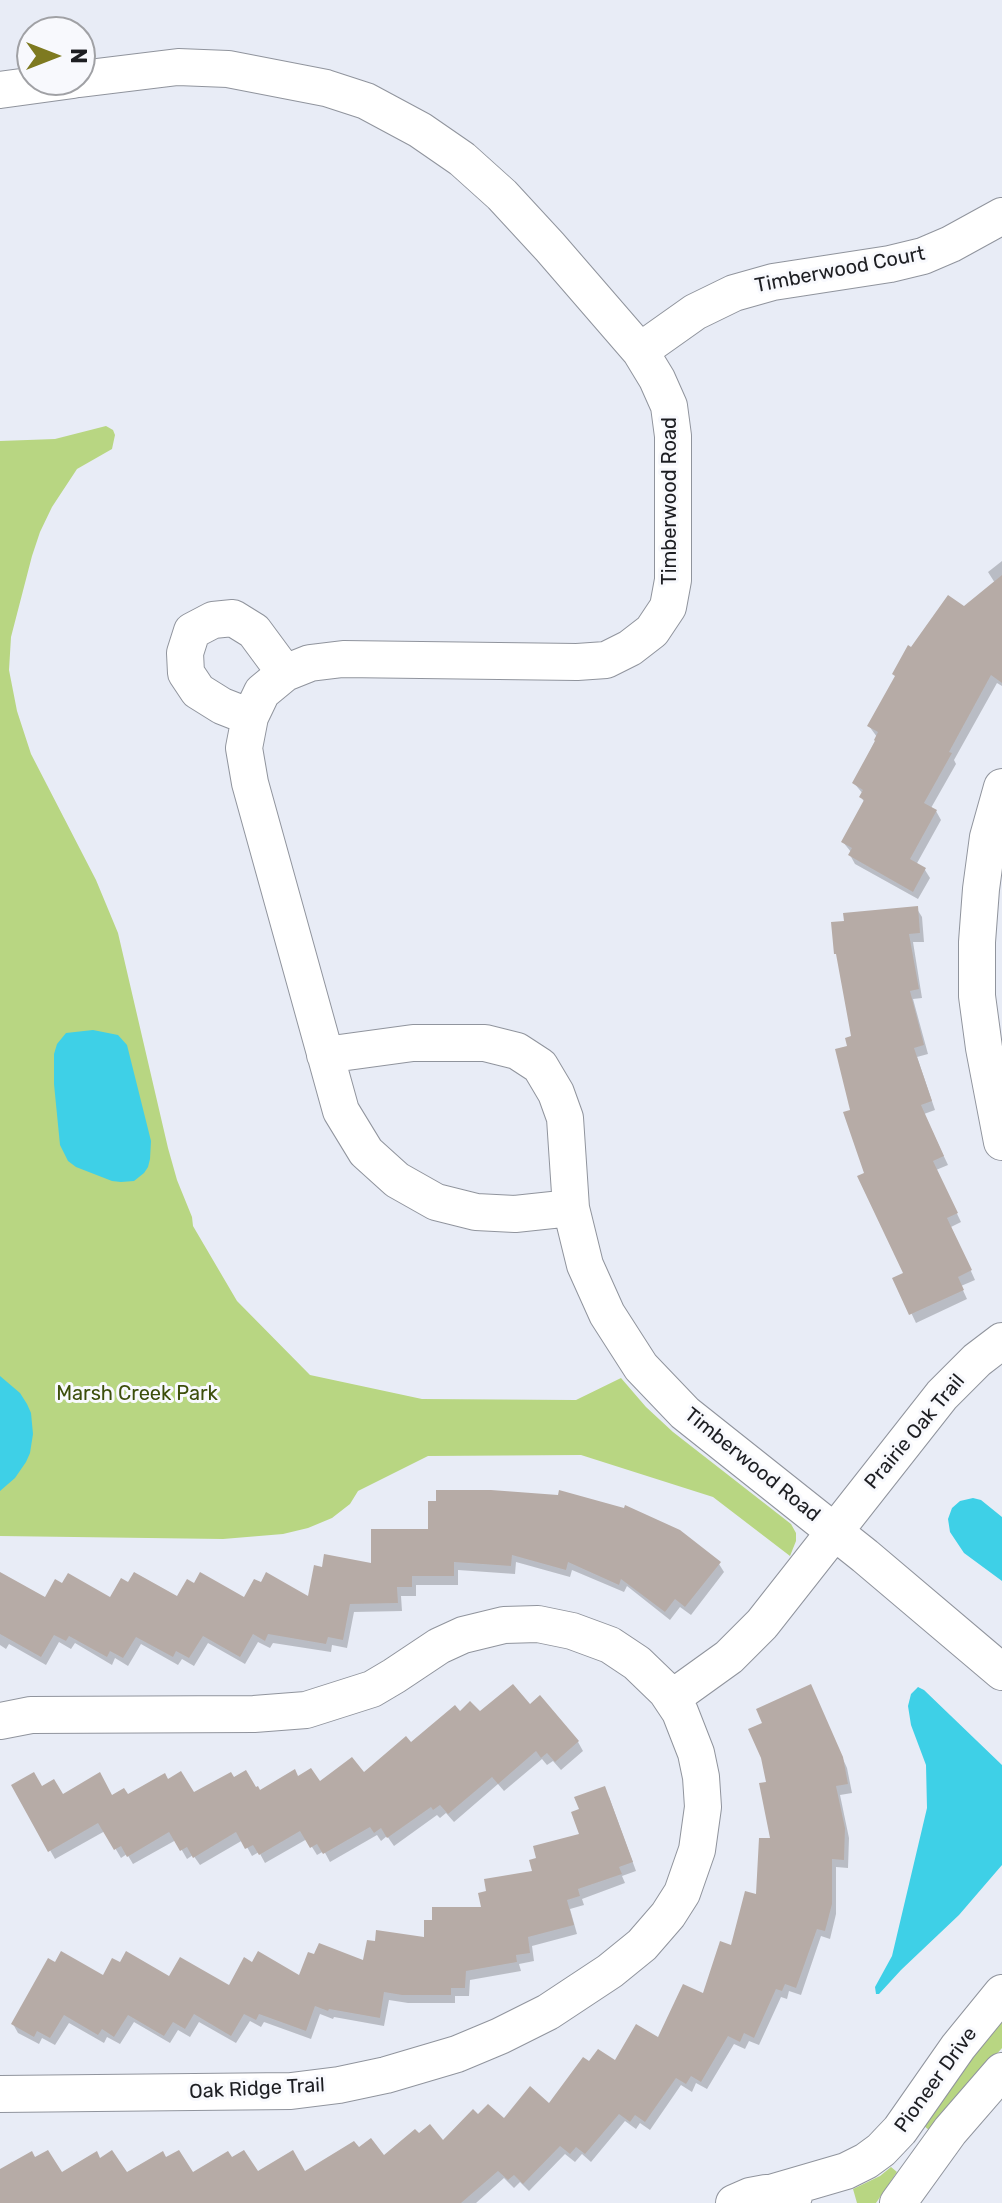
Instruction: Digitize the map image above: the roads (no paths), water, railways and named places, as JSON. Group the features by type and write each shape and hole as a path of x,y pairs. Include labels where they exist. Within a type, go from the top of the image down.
{"street":[{"name":"Timberwood Road","path":"96,77 178,67 228,69 326,88 366,101 420,130 462,159 502,195 640,351 669,406 673,436 673,580 668,607 652,631 630,648 606,660 343,659 310,663 285,673 262,692 250,717 244,748 250,783 341,1111 366,1152 397,1180 436,1202 476,1212 515,1214 571,1208"},
{"name":"Timberwood Court","path":"640,351 695,312 734,293 773,282 923,256 1002,216"},
{"path":"250,717 222,706 199,692 186,673 185,653 192,631 213,620 233,618 254,631 285,673"},
{"path":"1002,787 988,837 977,942 980,1022 1002,1142"},
{"name":"Timberwood Road","path":"325,1055 413,1043 485,1043 517,1051 540,1066 556,1093 565,1118 571,1208 585,1265 607,1314 641,1367 685,1413 834,1531 1002,1672"},
{"name":"Prairie Oak Trail","path":"834,1531 942,1395 977,1360 1002,1341"},
{"path":"672,1698 749,1639 834,1531"},
{"name":"Oak Ridge Trail","path":"0,1721 31,1715 267,1714 306,1710 372,1689 439,1646 463,1635 496,1626 538,1624 564,1628 610,1645 637,1663 672,1698 692,1739 702,1792 700,1837 682,1893 668,1915 642,1945 610,1971 548,2012 488,2041 433,2063 327,2087 259,2093 0,2094"},
{"name":"Pioneer Drive","path":"734,2203 846,2171 885,2147 1002,1993"},
{"name":"Pioneer Drive","path":"898,2203 950,2131 1002,2071"},
{"path":"774,2192 793,2195 811,2203"}],"water":[{"path":"93,1030 118,1035 127,1045 151,1141 148,1167 134,1181 112,1181 76,1167 68,1161 60,1145 54,1054 66,1033"},
{"path":"0,1376 20,1393 27,1404 33,1434 26,1462 15,1478 0,1491"},
{"path":"981,1500 1002,1517 1002,1581 964,1553 950,1532 948,1519 952,1508 960,1501"},
{"path":"918,1687 1002,1765 1002,1865 959,1915 876,1994 875,1987 892,1956 927,1808 926,1765 911,1725 908,1706 911,1694"}],"park label":[{"name":"Marsh Creek Park","path":"137,1394"}]}
